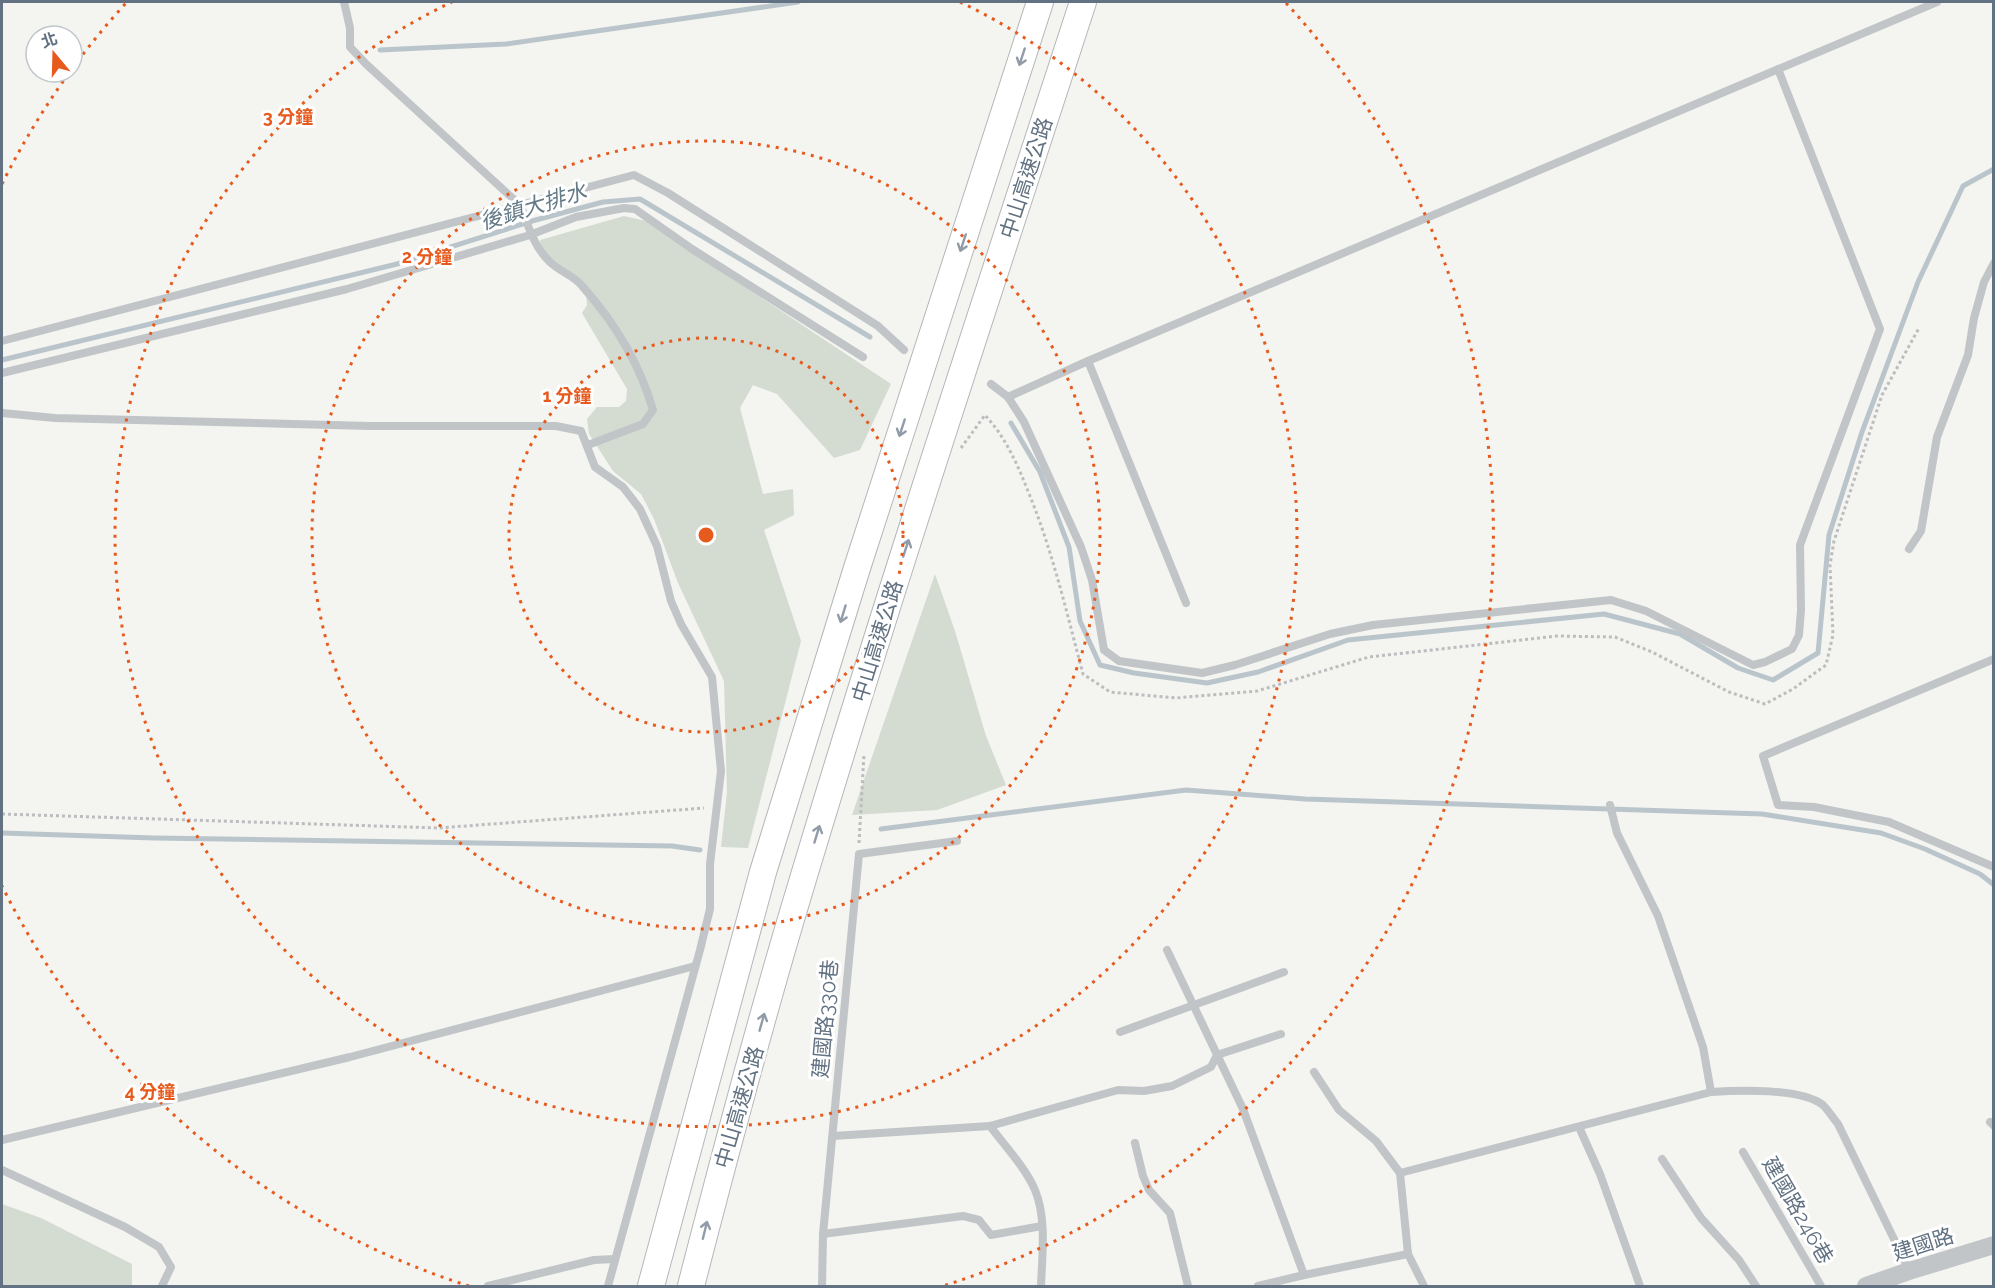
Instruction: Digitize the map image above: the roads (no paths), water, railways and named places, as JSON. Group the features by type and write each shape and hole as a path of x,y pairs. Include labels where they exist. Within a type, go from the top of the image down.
{"highway":[{"name":"中山高速公路","path":"651,1287 764,872 857,568 1040,2"},
{"name":"中山高速公路","path":"691,1287 722,1165 799,891 891,596 1083,2"}],"street":[{"name":"建國路","path":"1866,1287 1994,1245"}],"lane":[{"path":"344,2 350,28 350,47 522,209 530,232 550,262 581,284 611,321 647,390 653,410 643,424 588,445"},
{"path":"1008,397 1088,361 1937,2"},
{"path":"991,384 1008,397 1024,422 1081,547 1092,580 1104,650 1119,661 1202,673 1235,665 1330,634 1373,625 1611,600 1646,611 1753,665 1765,662 1792,649 1799,635 1800,545 1880,329 1778,69"},
{"path":"2,340 522,209 634,175 668,193 878,326 904,350"},
{"path":"2,373 347,289 576,217 624,208 635,209 692,249 863,357"},
{"path":"1909,549 1922,531 1937,437 1968,355 1974,318 1984,282 1994,263"},
{"path":"1088,361 1186,603"},
{"path":"2,413 55,418 370,426 556,426 581,431 595,467 623,487 640,509 657,546 671,601 681,624 712,677 721,771 710,864 710,909 608,1287"},
{"path":"1994,659 1763,756 1778,806 1814,807 1889,822 1994,867"},
{"path":"1610,805 1617,833 1658,916 1703,1047 1712,1092"},
{"name":"建國路330巷","path":"822,1287 823,1234 859,854 957,841"},
{"path":"1167,950 1243,1109 1304,1275"},
{"path":"2,1140 350,1057 695,966"},
{"path":"1120,1032 1284,972"},
{"path":"833,1136 990,1126 1118,1090 1144,1091 1172,1086 1211,1067 1217,1054 1281,1034"},
{"path":"1314,1072 1339,1110 1376,1141 1400,1173 1408,1254 1424,1287"},
{"path":"1400,1173 1712,1092 1748,1089 1798,1096 1822,1105 1838,1124 1909,1271"},
{"path":"990,1126 1035,1191 1042,1226 1041,1287"},
{"path":"1579,1127 1596,1164 1640,1287"},
{"path":"1135,1143 1149,1190 1170,1213 1188,1287"},
{"name":"建國路246巷","path":"1743,1152 1821,1287"},
{"path":"1662,1158 1701,1218 1739,1260 1756,1287"},
{"path":"2,1170 126,1227 159,1246 171,1267 162,1287"},
{"path":"823,1234 963,1216 979,1220 991,1235 1042,1226"},
{"path":"1258,1287 1304,1275 1408,1254"},
{"path":"488,1287 594,1260 615,1259"}],"waterway":[{"path":"380,50 506,44 798,2"},
{"path":"1011,423 1040,472 1069,547 1080,621 1100,665 1134,673 1207,683 1258,672 1348,640 1604,614 1680,634 1738,668 1773,680 1818,653 1829,535 1862,432 1918,282 1963,186 1994,169"},
{"name":"後鎮大排水","path":"2,360 397,264 532,221 603,202 640,199 870,337"},
{"path":"881,829 1186,790 1305,799 1762,814 1881,833 1925,849 1980,874 1994,885"},
{"path":"2,833 154,838 672,846 700,850"}]}
